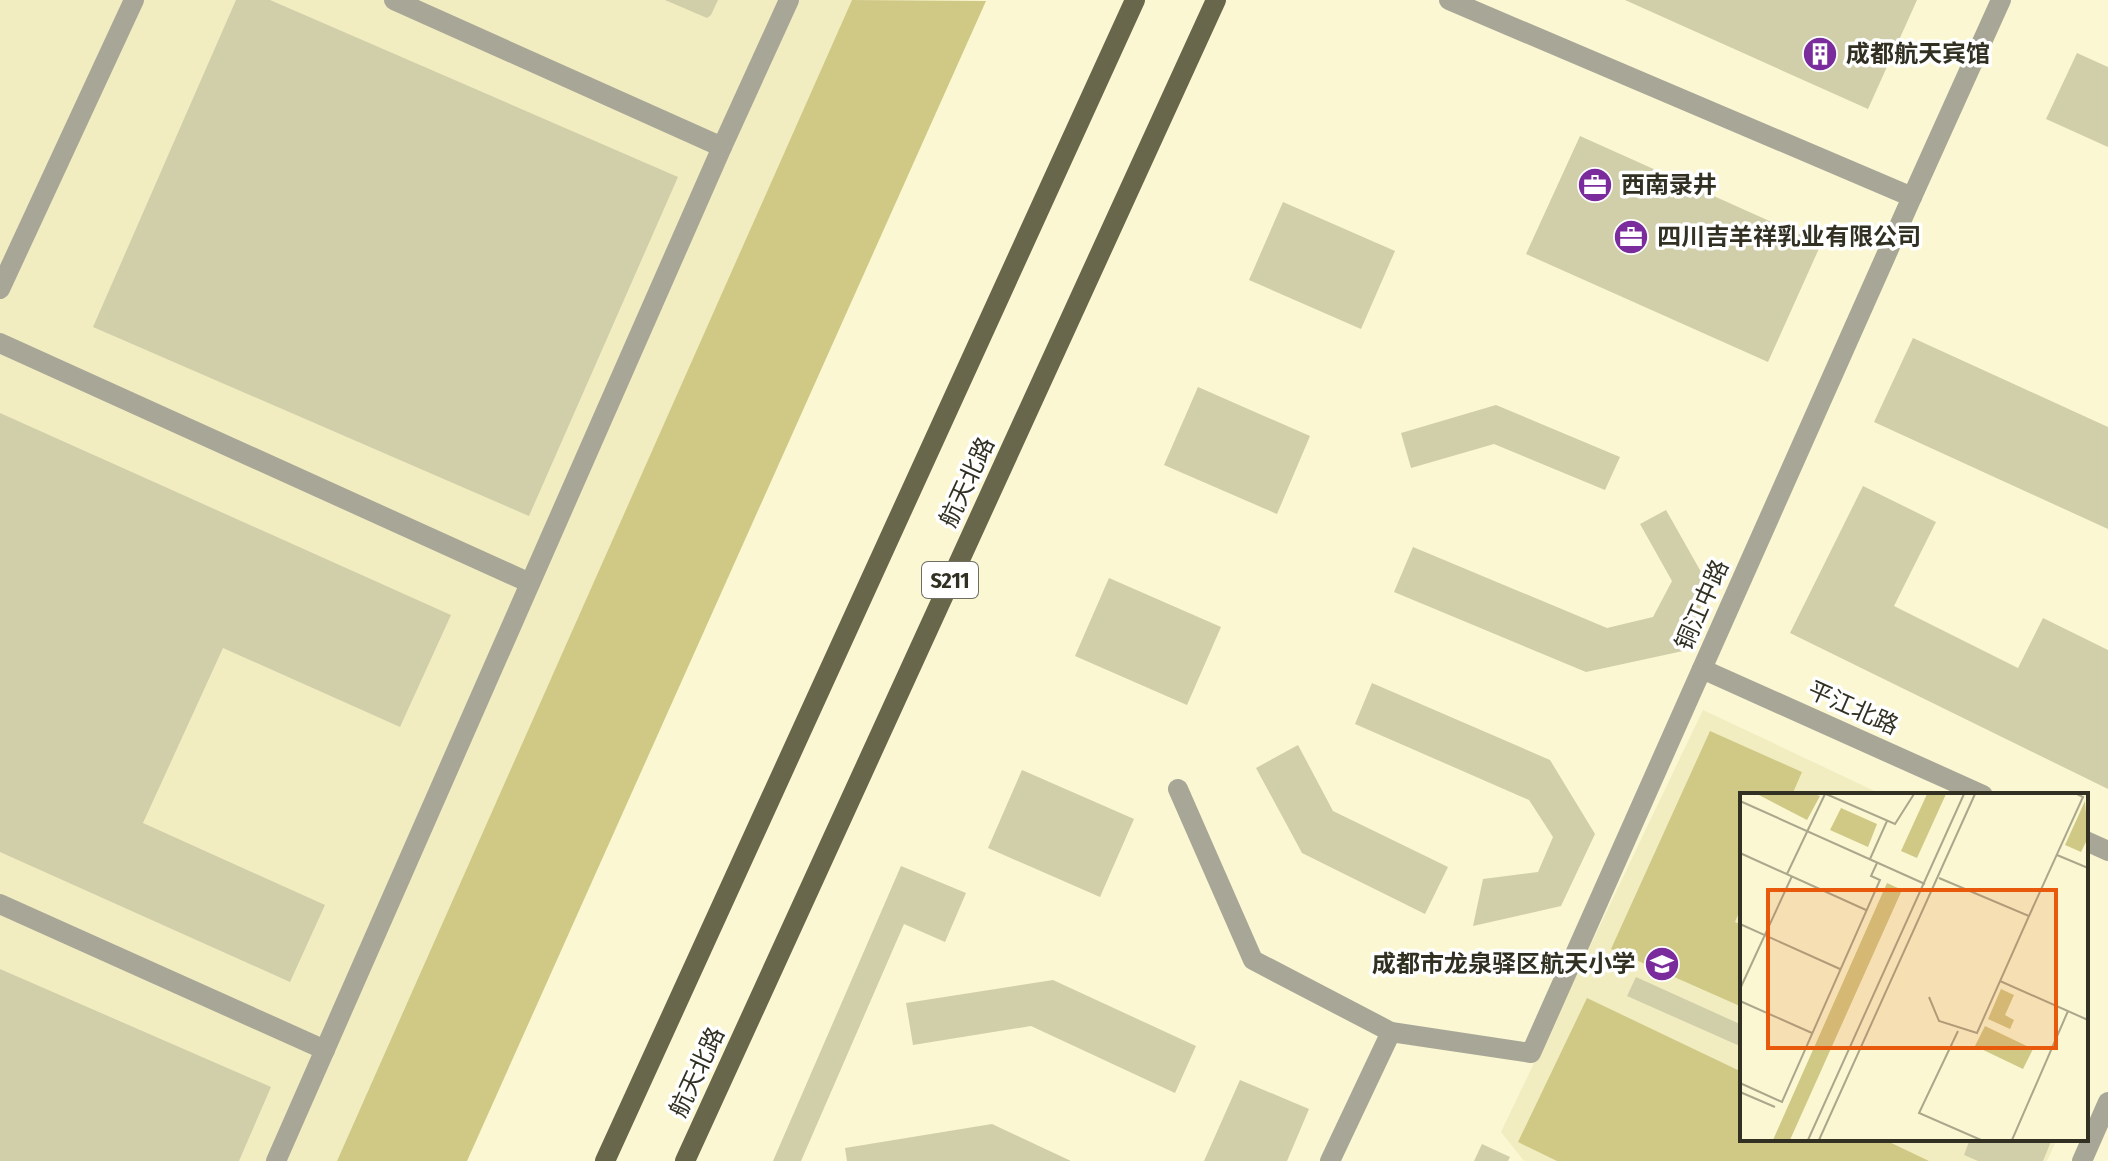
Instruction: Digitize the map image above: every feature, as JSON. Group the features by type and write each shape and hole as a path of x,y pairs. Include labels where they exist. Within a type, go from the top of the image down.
{"main road":[{"name":"航天北路","path":"605,1161 1135,0"},
{"name":"航天北路","path":"685,1161 1216,0"}],"street":[{"path":"0,289 134,0"},
{"path":"394,0 722,147"},
{"path":"276,1161 789,0"},
{"path":"1449,0 1912,197"},
{"name":"铜江中路","path":"1178,789 1253,960 1391,1032 1531,1053 2001,0"},
{"path":"0,343 530,583"},
{"name":"平江北路","path":"1702,669 1979,793"},
{"path":"2088,842 2108,851"},
{"path":"0,904 325,1050"},
{"path":"1330,1161 1391,1032"},
{"path":"2082,1161 2108,1102"}],"shaded area":[{"path":"0,0 852,0 337,1161 0,1161"},
{"path":"852,0 986,1 467,1161 337,1161"},
{"name":"成都市龙泉驿区航天小学","path":"1703,710 1879,793 1740,793 1740,1141 2056,1141 2047,1161 1524,1161 1501,1132"},
{"path":"1710,731 1802,772 1793,793 1740,793 1740,910 1735,922 1740,924 1740,1006 1611,949"},
{"path":"1587,998 1740,1071 1740,1141 1887,1141 1929,1161 1557,1161 1518,1142"}],"building":[{"path":"236,0 270,0 678,177 529,516 93,327"},
{"path":"665,0 718,0 707,18"},
{"name":"成都航天宾馆","path":"1625,0 1917,0 1868,109"},
{"path":"2077,53 2108,67 2108,147 2046,119"},
{"path":"1580,136 1821,244 1768,362 1526,254"},
{"path":"1283,202 1395,251 1361,329 1249,280"},
{"path":"1913,338 2108,427 2108,529 1874,422"},
{"path":"1198,387 1310,436 1277,514 1164,465"},
{"path":"1496,405 1620,457 1605,490 1494,444 1411,468 1401,433"},
{"path":"0,413 451,615 400,727 223,648 143,823 325,905 290,982 0,852"},
{"path":"1863,486 1936,522 1894,606 2018,668 2043,618 2108,650 2108,789 1790,633"},
{"path":"1666,510 1709,586 1683,651 1586,672 1394,592 1413,547 1607,628 1653,617 1672,581 1640,524"},
{"path":"1109,578 1221,627 1187,705 1075,656"},
{"path":"1372,683 1550,760 1595,834 1561,906 1473,926 1483,879 1538,872 1553,837 1529,800 1355,724"},
{"path":"1298,745 1333,811 1448,867 1425,914 1302,853 1256,768"},
{"path":"1022,770 1134,819 1100,897 988,848"},
{"path":"901,866 966,893 945,942 904,924 801,1161 773,1161"},
{"path":"0,969 271,1087 239,1161 0,1161"},
{"path":"1636,977 1740,1024 1740,1046 1627,996"},
{"path":"1053,980 1196,1046 1175,1093 1031,1026 913,1045 906,1003"},
{"path":"1240,1080 1309,1109 1287,1161 1204,1161"},
{"path":"992,1124 1071,1161 847,1161 845,1148"},
{"path":"1969,1141 2051,1141 2043,1161 1978,1161 1964,1155"},
{"path":"1482,1144 1510,1157 1508,1161 1474,1161"}],"place":[{"name":"成都航天宾馆","path":"1820,54"},
{"name":"西南录井","path":"1595,185"},
{"name":"四川吉羊祥乳业有限公司","path":"1631,237"},
{"name":"成都市龙泉驿区航天小学","path":"1662,964"}]}
